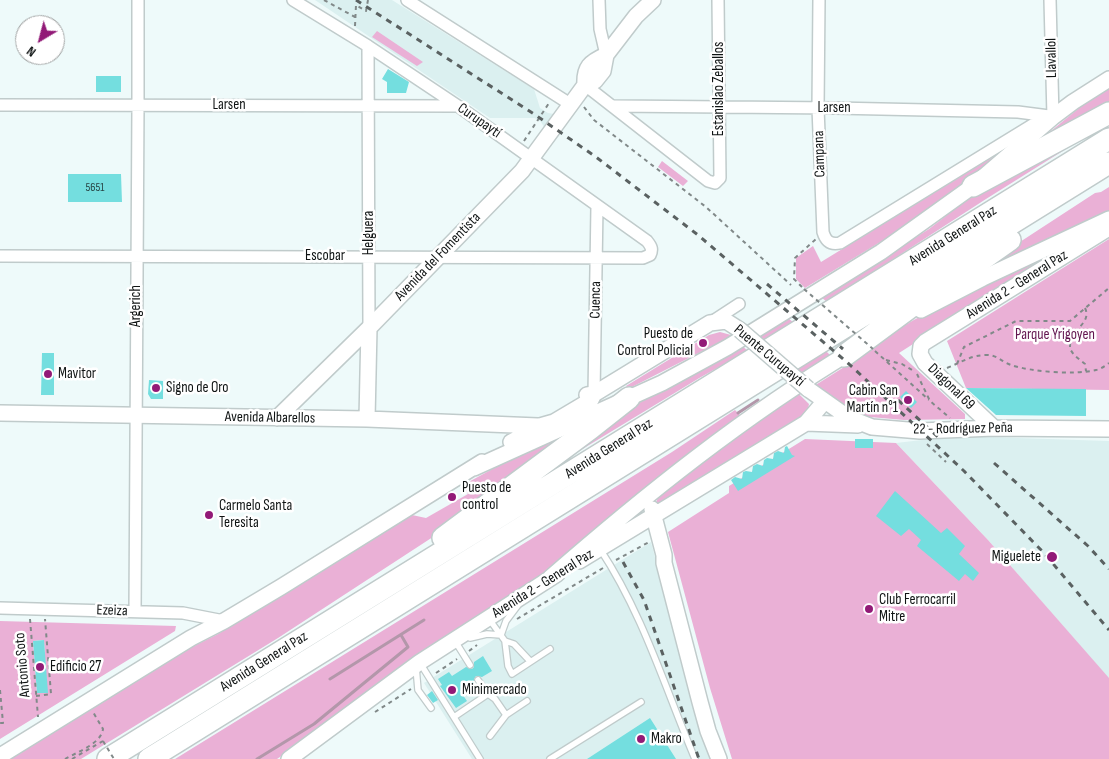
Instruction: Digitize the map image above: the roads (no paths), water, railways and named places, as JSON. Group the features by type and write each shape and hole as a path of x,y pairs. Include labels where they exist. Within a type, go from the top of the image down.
{"highway":[{"path":"972,186 1109,113"},
{"name":"Avenida General Paz","path":"108,759 1109,139"},
{"path":"844,356 920,300 1002,246 1109,163"},
{"name":"Avenida General Paz","path":"149,759 1109,163"},
{"path":"382,590 447,534 592,428 629,398"}],"street":[{"name":"Argerich","path":"135,611 138,0"},
{"name":"Curupaytí","path":"293,0 368,46 532,158 647,241 652,250 650,255"},
{"path":"407,0 556,94 573,101"},
{"path":"598,0 600,29 606,55"},
{"name":"Avenida del Fomentista","path":"277,418 369,328 522,170 585,85 584,73 593,61 606,55 636,16 653,0"},
{"name":"Estanislao Zeballos","path":"614,106 708,181 715,182 720,178 718,0"},
{"name":"Campana","path":"819,0 818,108 823,232 827,241 831,244"},
{"name":"Llavallol","path":"1050,0 1053,116"},
{"name":"Helguera","path":"367,419 369,328 368,46"},
{"name":"Avenida General Paz","path":"474,468 691,368 764,325 881,252 972,186 1053,116 1109,79"},
{"path":"585,85 614,106"},
{"name":"Larsen","path":"0,105 458,106"},
{"name":"Larsen","path":"614,106 1018,112 1053,116"},
{"name":"Avenida General Paz","path":"831,244 840,243 1034,124 1053,116"},
{"name":"Cuenca","path":"594,394 597,206"},
{"path":"597,545 656,490 746,420 844,356 930,305 1109,219"},
{"name":"Avenida 2 - General Paz","path":"925,342 1109,228"},
{"name":"Escobar","path":"0,256 643,258 650,255"},
{"name":"Avenida General Paz","path":"0,756 191,638 224,621 474,468 508,443 540,426 551,416 587,395 594,394 739,304"},
{"name":"Puente Curupaytí","path":"710,323 726,321 740,330 824,402"},
{"name":"Diagonal 69","path":"925,342 920,351 921,358 994,428"},
{"name":"Avenida 2 - General Paz","path":"289,759 418,663 550,578 597,545 633,530 806,423 824,402"},
{"name":"22 - Rodríguez Peña","path":"824,402 849,418 872,427 913,430 994,428 1109,429"},
{"name":"Avenida Albarellos","path":"0,413 367,419 540,426"},
{"path":"806,423 839,423 872,427"},
{"path":"656,490 652,503 653,517 700,702 708,731 719,759"},
{"path":"633,530 643,530 650,536 658,556 664,563"},
{"name":"Ezeiza","path":"0,608 183,613 224,621"}],"lane":[{"path":"597,545 610,564 652,648 695,759"},
{"path":"519,598 518,605 503,628 502,638 508,666 512,674 550,649"},
{"path":"489,618 502,638"},
{"path":"470,665 463,655 458,637 470,638 493,634 514,644 530,661"},
{"path":"418,663 430,677 480,759"},
{"path":"418,663 418,690 431,708"},
{"path":"478,680 506,715"},
{"path":"454,717 488,694"},
{"path":"490,736 506,715 527,701"},
{"path":"550,759 641,702"}],"waterway":[{"path":"738,413 758,400"},
{"path":"330,679 424,620"},
{"path":"257,759 314,724 408,647 401,635"}],"railway":[{"path":"356,0 534,114 596,157 698,235 849,364 964,471 1044,553 1109,630"},
{"path":"767,284 843,349"},
{"path":"898,400 938,437"},
{"path":"994,463 1088,546 1109,569"},
{"path":"623,562 644,600 699,759"}],"place":[{"name":"Puesto de Control Policial","path":"703,343"},
{"name":"Mavitor","path":"48,374"},
{"name":"Signo de Oro","path":"156,388"},
{"name":"Cabin San Martín n°1","path":"908,400"},
{"name":"Puesto de control","path":"452,497"},
{"name":"Carmelo Santa Teresita","path":"209,515"},
{"name":"Miguelete","path":"1052,557"},
{"name":"Club Ferrocarril Mitre","path":"869,609"},
{"name":"Edificio 27","path":"40,667"},
{"name":"Minimercado","path":"452,690"},
{"name":"Makro","path":"641,739"}],"park label":[{"name":"Parque Yrigoyen","path":"1055,335"}]}
